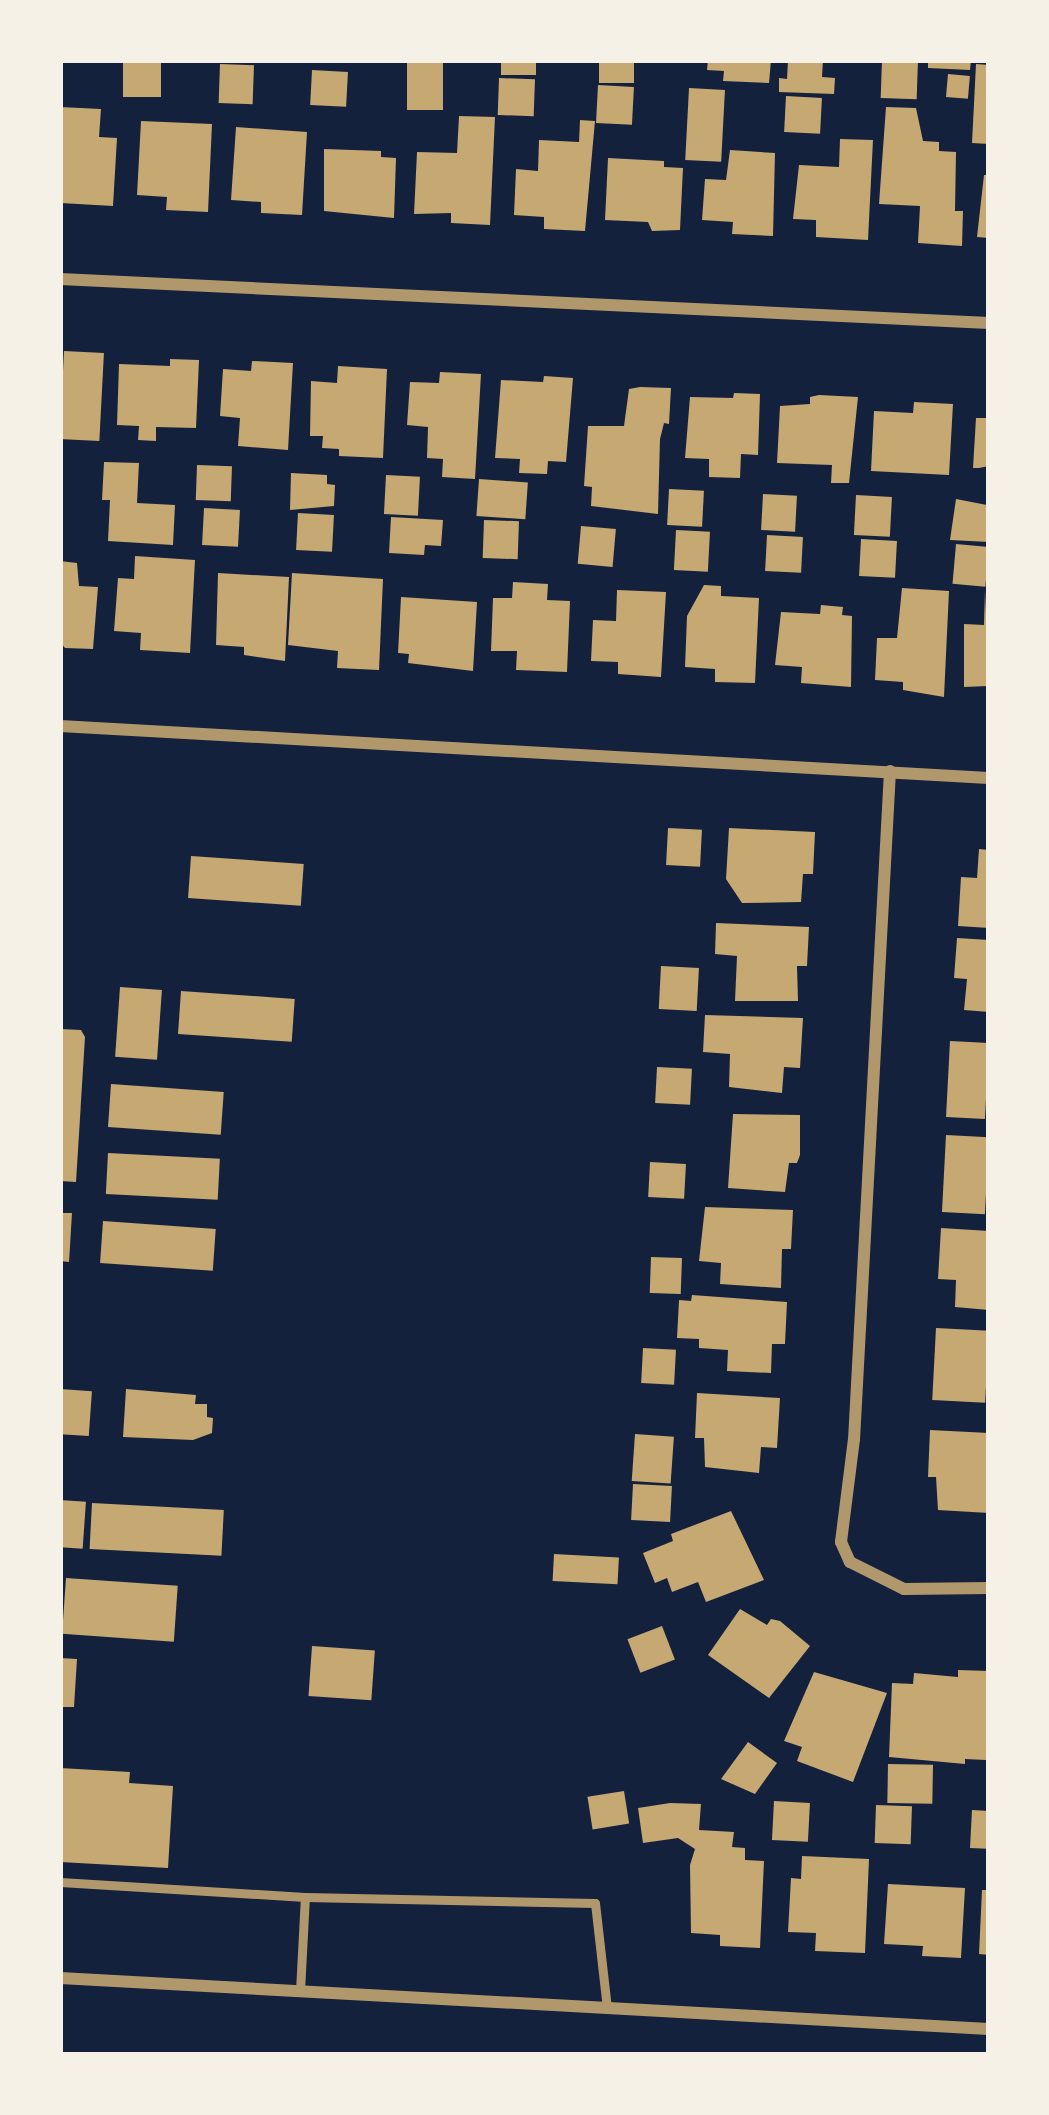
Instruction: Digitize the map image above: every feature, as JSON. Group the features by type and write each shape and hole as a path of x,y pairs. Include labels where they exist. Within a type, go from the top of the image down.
{"street":[{"path":"60,279 989,323"},
{"path":"60,726 989,778"},
{"path":"890,771 854,1439 841,1542 850,1562 904,1589 989,1588"},
{"path":"60,1978 989,2029"}],"lane":[{"path":"60,1882 305,1897 595,1903 607,2008"},
{"path":"300,1991 305,1897"}],"building":[{"path":"123,60 161,60 161,97 123,97"},
{"path":"407,60 443,60 443,110 407,110"},
{"path":"501,60 536,60 536,75 501,75"},
{"path":"599,60 634,60 634,83 599,83"},
{"path":"708,60 771,60 769,83 723,81 724,71 707,70"},
{"path":"788,60 823,60 822,77 835,78 834,94 779,92 779,78 787,79"},
{"path":"882,60 918,61 917,99 881,98"},
{"path":"928,60 971,60 970,70 928,68"},
{"path":"220,64 254,65 253,104 219,103"},
{"path":"976,64 989,65 989,144 972,143"},
{"path":"312,70 348,72 346,107 310,105"},
{"path":"948,74 970,76 968,99 946,97"},
{"path":"499,78 535,79 534,116 498,115"},
{"path":"598,85 634,87 632,125 596,123"},
{"path":"689,88 725,90 721,162 685,160"},
{"path":"786,96 822,98 820,134 784,132"},
{"path":"60,107 101,109 99,137 117,138 113,206 60,203"},
{"path":"886,107 916,108 923,141 939,142 939,151 956,152 955,211 963,211 962,246 918,243 920,206 879,204"},
{"path":"459,116 495,117 490,225 451,223 451,213 414,214 417,152 457,153"},
{"path":"580,120 595,121 585,231 544,229 544,217 514,215 516,169 538,171 539,140 579,142"},
{"path":"141,121 212,124 208,212 166,210 167,197 137,195"},
{"path":"236,127 307,132 302,215 261,213 261,202 231,200"},
{"path":"840,139 873,140 868,240 816,237 816,220 793,219 799,165 839,167"},
{"path":"324,149 381,151 381,157 396,158 394,218 324,211"},
{"path":"730,150 775,153 773,236 732,234 733,222 702,220 705,179 726,180"},
{"path":"608,158 664,161 664,167 683,168 680,230 652,231 648,222 605,220"},
{"path":"984,175 989,175 989,238 977,237"},
{"path":"64,351 104,353 99,441 60,439"},
{"path":"170,359 199,360 196,428 156,427 156,441 138,440 139,426 117,425 119,364 170,366"},
{"path":"252,361 293,363 288,450 238,446 240,418 220,416 223,369 251,371"},
{"path":"338,366 387,369 383,458 339,456 339,449 322,448 323,436 310,436 311,381 337,383"},
{"path":"440,372 481,374 475,479 442,477 443,459 427,458 428,427 407,425 410,382 439,383"},
{"path":"544,376 573,378 566,462 548,461 547,474 519,473 520,459 495,458 501,380 543,382"},
{"path":"671,388 669,424 664,423 660,439 658,514 591,506 592,487 584,486 588,426 624,426 629,389"},
{"path":"734,393 760,394 758,455 741,454 740,478 709,477 709,459 685,458 690,397 733,398"},
{"path":"810,397 858,397 849,483 831,483 832,465 777,463 780,406 810,404"},
{"path":"914,402 953,404 949,475 871,471 874,411 913,413"},
{"path":"976,418 989,418 989,466 973,468"},
{"path":"104,462 139,463 137,503 175,505 173,545 108,541 110,500 102,500"},
{"path":"197,465 232,466 231,501 196,500"},
{"path":"291,473 327,475 327,484 335,485 334,506 290,510"},
{"path":"386,475 420,477 418,516 384,514"},
{"path":"479,479 528,482 525,519 476,516"},
{"path":"669,489 704,491 702,527 667,525"},
{"path":"763,494 797,496 795,532 761,530"},
{"path":"856,495 892,497 890,537 854,535"},
{"path":"956,499 987,505 989,542 950,540"},
{"path":"204,508 240,510 238,547 202,545"},
{"path":"298,513 334,515 332,552 296,550"},
{"path":"391,517 443,520 441,546 425,545 424,555 389,553"},
{"path":"484,520 519,521 518,559 483,558"},
{"path":"581,526 616,529 613,567 578,564"},
{"path":"676,530 710,532 708,572 674,570"},
{"path":"767,535 803,537 801,573 765,571"},
{"path":"861,539 897,541 895,578 859,576"},
{"path":"956,544 989,547 985,587 953,584"},
{"path":"135,556 195,560 190,653 140,650 141,633 114,631 118,578 134,579"},
{"path":"60,561 77,563 79,586 98,587 93,649 65,648 60,642"},
{"path":"218,573 289,577 285,661 244,655 244,647 216,645"},
{"path":"292,573 383,579 379,670 337,668 338,651 288,645"},
{"path":"513,582 548,584 547,600 570,601 567,672 516,670 517,651 491,651 493,598 512,598"},
{"path":"704,585 721,586 721,596 759,598 755,683 715,682 715,669 685,667 687,616"},
{"path":"902,588 949,591 944,697 903,690 903,682 875,680 877,638 897,638"},
{"path":"617,590 666,592 661,677 618,674 618,662 591,661 593,620 616,621"},
{"path":"985,590 989,686 964,687 964,624 984,625"},
{"path":"401,597 477,602 473,671 408,663 409,654 398,653"},
{"path":"821,605 843,607 842,615 852,616 851,687 801,683 802,667 775,665 781,612 820,614"},
{"path":"668,828 702,830 700,867 666,865"},
{"path":"729,828 815,832 813,874 803,874 801,902 742,903 726,879"},
{"path":"979,849 989,850 989,928 958,926 961,877 977,878"},
{"path":"191,856 304,864 301,906 188,898"},
{"path":"716,923 809,927 807,966 797,966 798,1001 735,1001 737,956 715,954"},
{"path":"957,938 989,940 989,1012 964,1010 967,979 954,978"},
{"path":"661,966 699,968 697,1011 659,1009"},
{"path":"120,987 162,990 157,1060 115,1057"},
{"path":"181,991 295,999 292,1042 178,1034"},
{"path":"705,1015 803,1018 800,1068 784,1067 782,1093 729,1087 730,1054 703,1052"},
{"path":"60,1029 81,1030 85,1037 76,1182 60,1181"},
{"path":"950,1041 989,1043 985,1119 946,1117"},
{"path":"657,1067 692,1069 690,1105 655,1103"},
{"path":"111,1084 224,1092 221,1135 108,1127"},
{"path":"733,1114 800,1115 800,1155 797,1163 789,1163 785,1192 728,1188"},
{"path":"946,1135 989,1137 985,1214 942,1212"},
{"path":"108,1153 220,1159 218,1200 106,1194"},
{"path":"650,1162 686,1164 684,1199 648,1197"},
{"path":"705,1207 793,1210 791,1249 782,1249 781,1288 720,1284 721,1263 699,1261"},
{"path":"60,1213 72,1213 69,1262 60,1261"},
{"path":"103,1221 216,1229 213,1271 100,1263"},
{"path":"941,1228 989,1231 989,1310 955,1307 956,1280 938,1279"},
{"path":"651,1257 682,1258 681,1294 650,1293"},
{"path":"692,1295 787,1302 785,1344 772,1344 771,1373 727,1371 728,1350 699,1348 699,1339 677,1338 679,1300 691,1301"},
{"path":"936,1328 989,1331 985,1403 932,1400"},
{"path":"643,1348 676,1350 674,1385 641,1383"},
{"path":"60,1389 92,1391 89,1436 60,1434"},
{"path":"126,1389 196,1395 195,1404 207,1404 207,1417 213,1418 212,1433 193,1440 123,1437"},
{"path":"697,1393 780,1398 777,1448 761,1447 759,1473 705,1467 704,1438 695,1438"},
{"path":"930,1430 989,1433 989,1513 938,1510 936,1477 928,1477"},
{"path":"635,1434 674,1437 671,1484 632,1481"},
{"path":"633,1484 672,1486 670,1522 631,1520"},
{"path":"60,1500 86,1502 83,1549 60,1547"},
{"path":"92,1503 224,1510 221,1556 90,1549"},
{"path":"731,1511 764,1580 706,1602 698,1582 672,1592 667,1578 655,1583 643,1553 673,1541 671,1534"},
{"path":"554,1554 619,1557 617,1584 553,1581"},
{"path":"66,1578 178,1586 174,1642 62,1634"},
{"path":"740,1609 767,1625 771,1619 780,1621 810,1646 769,1698 708,1655"},
{"path":"662,1626 675,1660 640,1673 627,1639"},
{"path":"312,1646 375,1650 371,1700 309,1696"},
{"path":"60,1658 77,1659 74,1707 60,1707"},
{"path":"958,1670 989,1671 986,1760 965,1759 965,1764 889,1757 892,1683 913,1684 914,1673 958,1677"},
{"path":"814,1672 887,1693 853,1782 797,1761 802,1747 784,1741"},
{"path":"748,1742 777,1763 755,1794 721,1779"},
{"path":"888,1764 933,1765 932,1804 887,1803"},
{"path":"60,1768 130,1772 129,1783 173,1786 168,1868 60,1862"},
{"path":"624,1791 629,1824 593,1829 587,1797"},
{"path":"774,1801 810,1803 808,1842 772,1840"},
{"path":"701,1804 699,1830 734,1832 732,1847 745,1848 745,1860 764,1861 760,1948 720,1946 720,1935 691,1933 690,1865 695,1849 678,1838 643,1843 638,1808"},
{"path":"876,1805 912,1806 911,1844 875,1843"},
{"path":"972,1810 989,1811 987,1849 970,1848"},
{"path":"802,1856 869,1859 865,1953 815,1951 816,1933 788,1932 791,1878 801,1879"},
{"path":"888,1884 965,1888 961,1958 922,1956 923,1946 884,1944"},
{"path":"982,1890 989,1890 989,1955 979,1954"}]}
